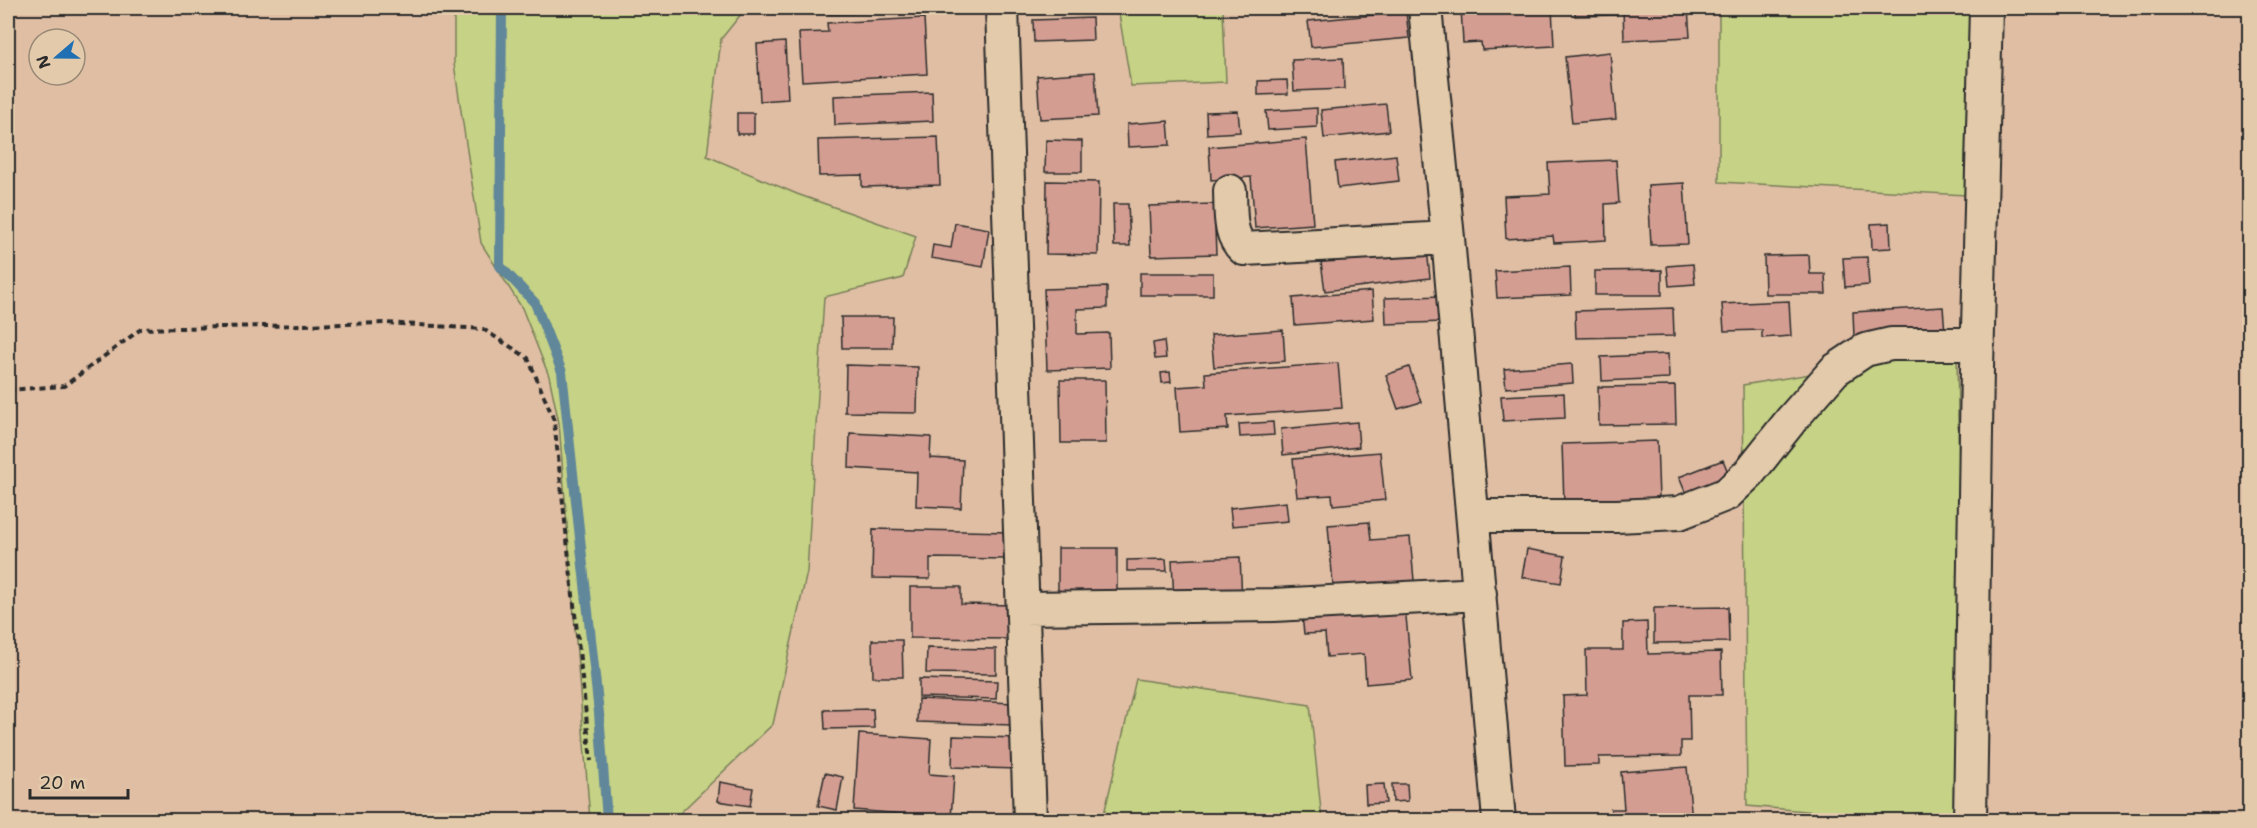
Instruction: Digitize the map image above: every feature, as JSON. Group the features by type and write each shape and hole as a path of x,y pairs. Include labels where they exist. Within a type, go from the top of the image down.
{"street":[{"path":"1002,8 1030,820"},
{"path":"1425,8 1448,237 1500,820"},
{"path":"1970,820 1986,8"},
{"path":"1230,191 1232,233 1244,249 1448,237"},
{"path":"1473,516 1617,516 1680,513 1726,494 1749,473 1835,370 1865,350 1891,344 1978,344"},
{"path":"1023,608 1274,605 1480,594"}],"path":[{"path":"8,390 64,386 141,329 386,322 483,329 528,358 554,420 591,761"}],"green space":[{"path":"454,8 746,8 721,39 707,156 797,194 916,236 903,278 824,297 807,572 773,724 681,812 682,820 590,820 559,423 549,376 522,308 481,243 454,64"},
{"path":"1118,8 1221,8 1223,10 1226,82 1131,86"},
{"path":"1719,8 1979,8 1966,195 1719,182"},
{"path":"1957,350 1964,820 1909,820 1747,806 1743,385"},
{"path":"1136,679 1310,705 1322,820 1050,820 1050,814 1104,814"}],"building":[{"path":"829,8 956,8 956,11 829,14"},
{"path":"1271,8 1345,8 1272,14"},
{"path":"1461,8 1552,8 1554,46 1482,50 1481,42 1463,43"},
{"path":"1575,8 1615,8 1616,15 1575,16"},
{"path":"1623,8 1688,8 1690,37 1624,40"},
{"path":"1406,12 1409,38 1311,47 1308,21"},
{"path":"924,18 927,74 802,81 799,33 828,32 827,23"},
{"path":"1092,18 1093,40 1034,42 1033,20"},
{"path":"785,42 788,99 760,101 757,44"},
{"path":"1610,52 1616,119 1572,123 1565,57"},
{"path":"1343,58 1344,89 1294,91 1292,60"},
{"path":"1095,72 1098,116 1040,119 1037,76"},
{"path":"1287,80 1288,94 1258,95 1258,81"},
{"path":"932,92 933,121 835,125 834,96"},
{"path":"1386,104 1389,131 1324,138 1321,110"},
{"path":"1317,108 1317,127 1268,130 1266,111"},
{"path":"1238,111 1240,132 1207,134 1206,112"},
{"path":"737,113 754,113 754,134 737,134"},
{"path":"1168,121 1170,145 1128,147 1127,124"},
{"path":"938,137 940,185 862,187 862,175 819,176 818,140"},
{"path":"1306,139 1313,224 1255,228 1251,177 1211,180 1209,147"},
{"path":"1046,140 1082,141 1082,172 1045,172"},
{"path":"1396,155 1399,181 1338,188 1335,162"},
{"path":"1616,160 1619,203 1605,204 1606,240 1554,243 1553,236 1506,239 1504,196 1550,194 1548,163"},
{"path":"1047,181 1099,182 1098,255 1046,254"},
{"path":"1684,183 1688,244 1651,245 1648,185"},
{"path":"1113,204 1128,204 1130,246 1114,246"},
{"path":"1214,204 1216,254 1151,256 1149,206"},
{"path":"955,223 989,229 983,267 931,258 933,245 951,248"},
{"path":"1890,223 1891,248 1872,249 1871,224"},
{"path":"1427,249 1430,278 1325,291 1321,262"},
{"path":"1809,255 1810,274 1825,274 1826,294 1765,294 1764,256"},
{"path":"1867,257 1869,285 1845,287 1843,258"},
{"path":"1693,264 1695,284 1669,286 1667,266"},
{"path":"1570,267 1571,295 1497,298 1495,271"},
{"path":"1662,270 1662,295 1595,295 1595,271"},
{"path":"1140,273 1213,273 1213,295 1140,295"},
{"path":"1107,287 1107,308 1077,309 1077,334 1109,333 1110,368 1047,370 1044,289"},
{"path":"1372,291 1374,319 1295,325 1293,298"},
{"path":"1442,296 1443,322 1386,324 1385,298"},
{"path":"1789,301 1791,336 1762,338 1762,330 1724,331 1722,304"},
{"path":"1943,307 1945,333 1854,337 1853,312"},
{"path":"1673,308 1674,336 1576,338 1575,311"},
{"path":"841,317 893,317 892,348 842,348"},
{"path":"1283,330 1285,361 1214,367 1211,335"},
{"path":"1164,341 1166,358 1155,359 1153,343"},
{"path":"1668,354 1669,378 1602,381 1601,357"},
{"path":"1338,363 1342,408 1227,416 1228,429 1180,432 1177,387 1206,385 1205,373"},
{"path":"1572,364 1573,383 1506,388 1504,369"},
{"path":"846,365 918,367 917,413 845,412"},
{"path":"1409,367 1421,402 1398,409 1386,375"},
{"path":"1170,372 1171,382 1162,383 1161,373"},
{"path":"1060,380 1105,380 1106,443 1061,443"},
{"path":"1675,386 1676,424 1599,425 1598,387"},
{"path":"1564,393 1565,418 1503,421 1501,396"},
{"path":"1273,422 1274,435 1240,437 1239,424"},
{"path":"1357,422 1359,447 1283,455 1281,429"},
{"path":"850,433 931,437 930,458 963,460 961,508 916,506 917,472 849,468"},
{"path":"1657,441 1659,499 1564,503 1562,444"},
{"path":"1380,452 1385,500 1333,505 1332,495 1297,497 1293,459"},
{"path":"1723,460 1730,477 1686,494 1679,477"},
{"path":"1286,502 1288,521 1232,526 1230,508"},
{"path":"1369,522 1371,540 1410,537 1415,591 1334,597 1328,525"},
{"path":"873,529 1009,532 1008,559 930,558 930,579 872,578"},
{"path":"1058,548 1117,548 1117,600 1058,600"},
{"path":"1527,549 1565,556 1561,583 1522,577"},
{"path":"1240,557 1242,601 1174,603 1172,560"},
{"path":"1166,559 1167,571 1127,571 1127,560"},
{"path":"910,587 961,587 961,604 1012,605 1012,639 910,638"},
{"path":"1405,606 1412,680 1366,684 1364,654 1327,657 1325,633 1304,634 1302,615"},
{"path":"1728,607 1729,642 1654,643 1654,608"},
{"path":"1647,622 1648,654 1721,652 1722,695 1689,695 1690,741 1681,741 1681,756 1599,757 1599,765 1565,766 1563,696 1587,695 1586,650 1623,650 1623,623"},
{"path":"872,640 902,640 903,677 873,677"},
{"path":"927,648 996,649 996,674 926,673"},
{"path":"919,679 997,681 996,699 919,697"},
{"path":"918,699 1014,703 1013,725 917,722"},
{"path":"873,709 874,728 825,729 824,710"},
{"path":"859,734 931,739 929,774 954,776 951,818 854,810"},
{"path":"953,736 1018,738 1017,769 952,767"},
{"path":"1687,767 1692,820 1612,820 1611,809 1624,809 1621,772"},
{"path":"825,773 843,777 837,810 818,806"},
{"path":"720,782 753,788 750,806 718,801"},
{"path":"1384,784 1386,803 1366,804 1365,785"},
{"path":"1392,784 1407,784 1408,801 1393,802"},
{"path":"720,817 746,820 719,820"}],"waterway":[{"path":"502,8 500,266 535,303 562,372 599,713 607,820"}]}
